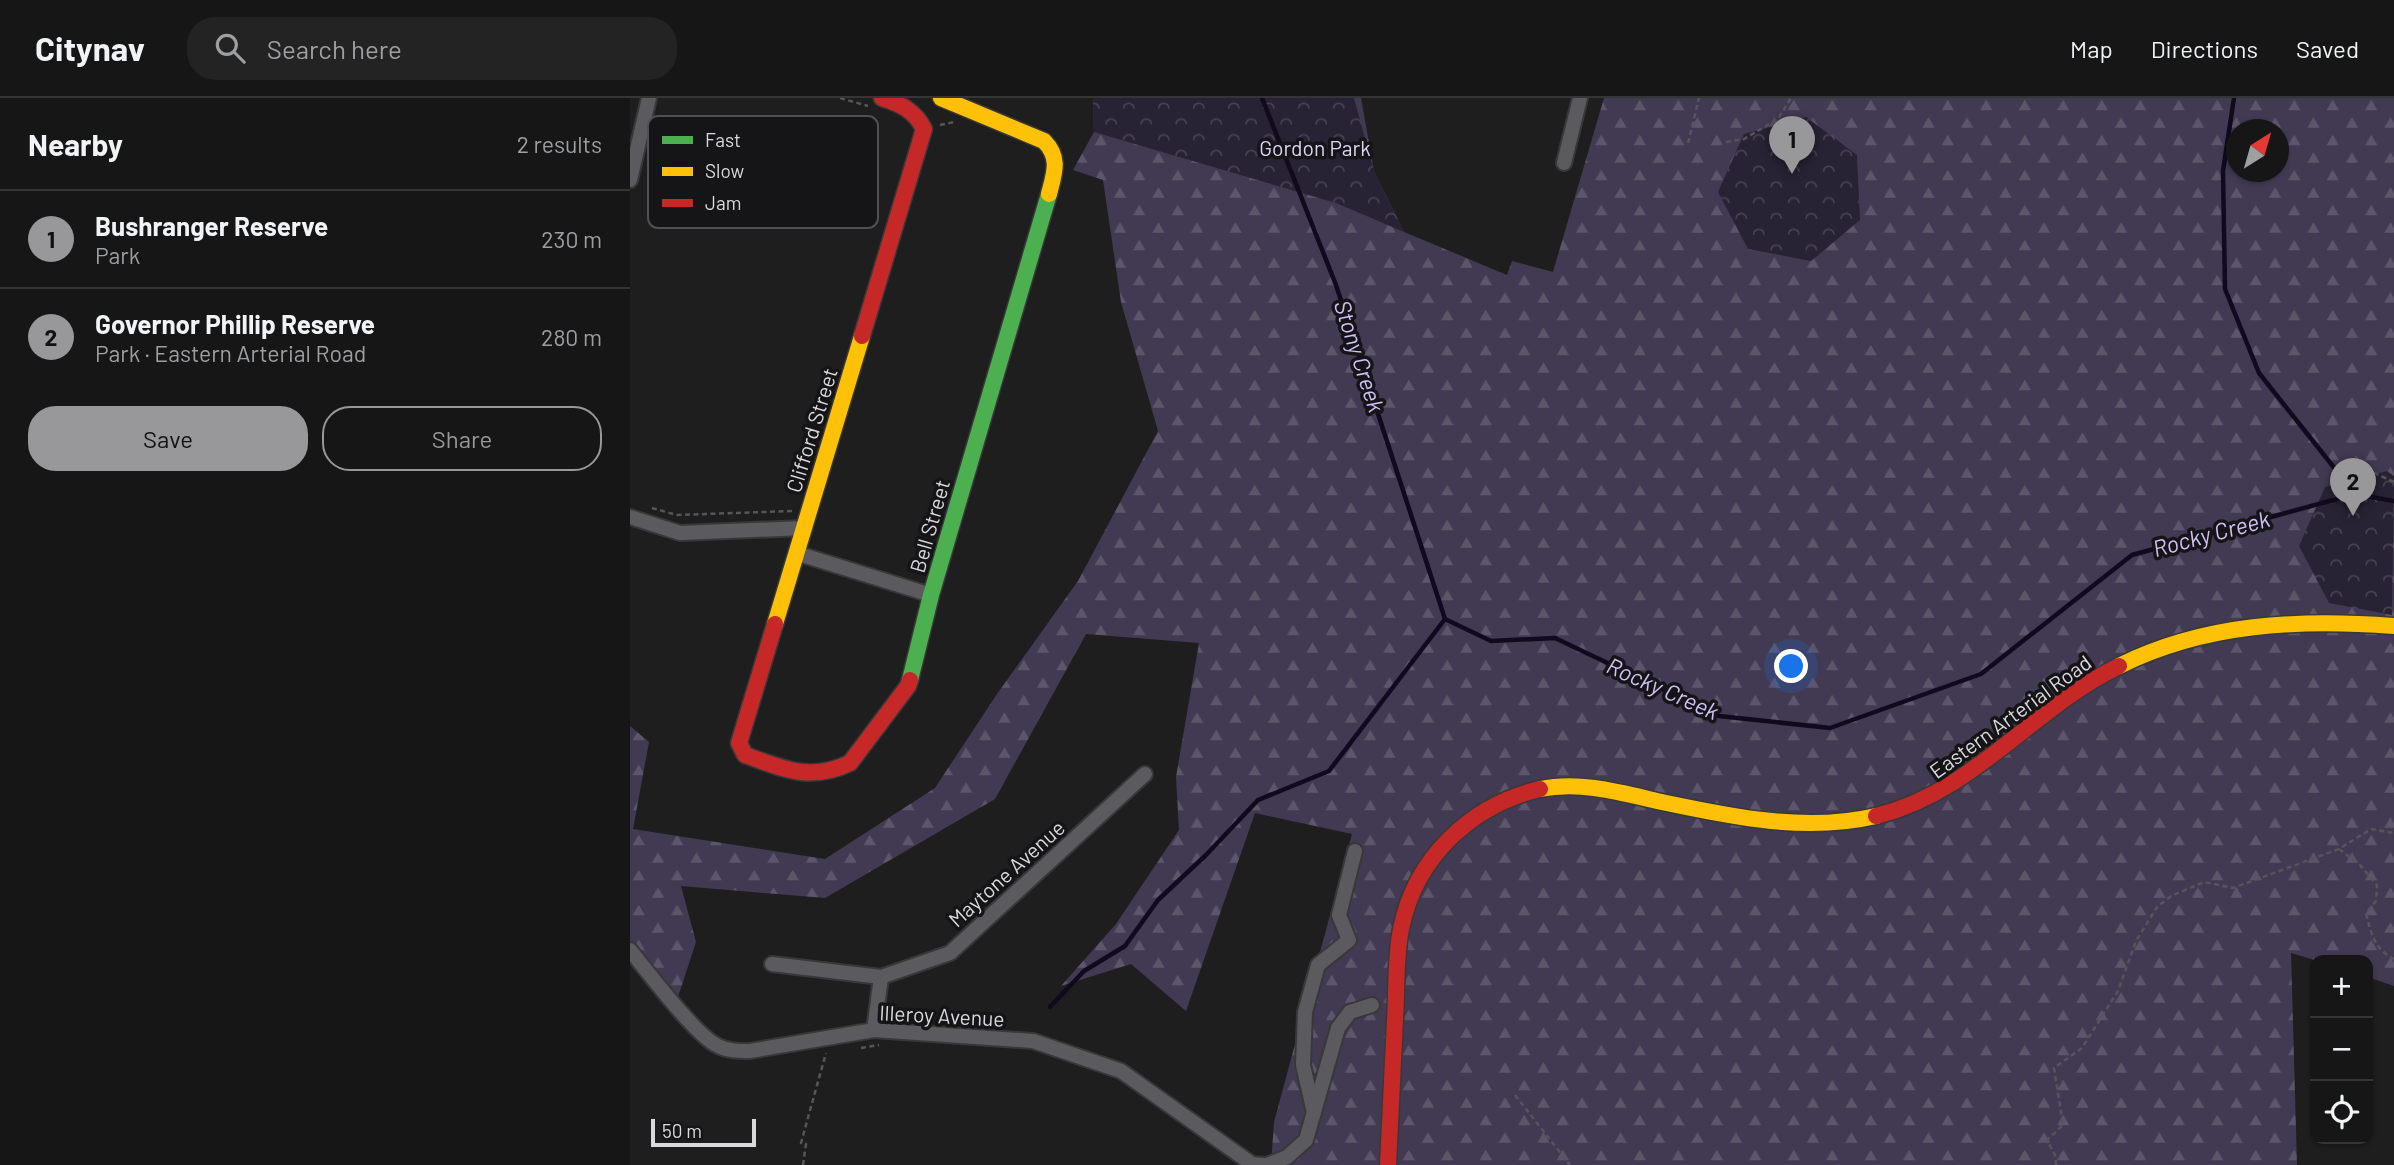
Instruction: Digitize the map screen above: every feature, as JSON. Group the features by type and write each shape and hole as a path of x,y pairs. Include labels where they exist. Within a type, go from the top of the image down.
{"street":[{"path":"630,180 649,98"},
{"name":"Clifford Street","path":"739,743 923,130 918,115 904,105 882,98"},
{"name":"Bell Street","path":"739,743 745,755 807,774 821,775 838,770 850,763 908,686 931,595 1056,168 1056,156 1050,145 1040,138 941,98"},
{"path":"1564,163 1580,98"},
{"path":"630,517 680,533 804,528"},
{"path":"796,553 931,595"},
{"name":"Eastern Arterial Road","path":"1388,1165 1391,1117 1384,1001 1388,932 1397,898 1417,859 1440,830 1498,790 1529,779 1564,774 1611,778 1731,816 1798,824 1869,818 1933,797 1980,767 2062,699 2114,667 2164,646 2232,628 2297,622 2353,622 2394,626"},
{"name":"Maytone Avenue","path":"772,964 881,977 950,953 1145,774"},
{"path":"1314,1112 1303,1065 1305,1012 1318,965 1349,940 1339,915 1354,851"},
{"name":"Illeroy Avenue","path":"630,950 700,1032 717,1046 750,1051 874,1030 1033,1041 1121,1071 1252,1164 1265,1165 1287,1157 1306,1140 1338,1028 1350,1012 1372,1005"},
{"path":"874,1030 881,977"}],"path":[{"path":"1688,143 1699,98"},
{"path":"1726,142 1744,139 1778,119 1791,98"},
{"path":"2355,456 2368,470 2394,482"},
{"path":"642,505 677,515 792,511"},
{"path":"2056,1165 2055,1155 2047,1140 2063,1125 2054,1068 2082,1048 2118,991 2136,941 2157,907 2171,896 2204,882 2233,888 2339,849 2371,829 2394,834"},
{"path":"2339,849 2360,865 2377,885 2376,901 2366,912 2371,935 2378,948 2394,959"},
{"path":"803,1165 806,1144 801,1143 826,1053"},
{"path":"1515,1095 1570,1165"}],"green space":[{"path":"1093,98 1361,98 1374,171 1404,232 1507,275 1512,261 1553,272 1604,98 2394,98 2394,986 2373,979 2373,955 2310,955 2310,959 2291,953 2297,1165 1271,1165 1274,1122 1352,834 1255,813 1186,1011 1131,964 1061,986 1116,924 1179,830 1176,777 1199,643 1086,634 995,799 825,898 681,886 696,942 676,1003 630,940 630,726 649,742 633,829 825,859 935,788 997,694 1078,581 1158,431 1121,302 1103,180 1073,170 1094,132"},
{"name":"Gordon Park","path":"1093,98 1354,98 1374,171 1404,232 1336,203 1094,132"},
{"path":"1806,117 1857,155 1860,220 1811,261 1748,249 1718,192 1744,134"},
{"path":"2387,471 2394,476 2392,615 2329,603 2299,546 2325,487"}],"waterway":[{"name":"Stony Creek","path":"1262,98 1336,285 1445,619"},
{"path":"2234,98 2223,171 2225,289 2259,373 2355,494"},
{"name":"Rocky Creek","path":"1050,1007 1084,971 1125,946 1158,900 1206,855 1258,800 1329,771 1445,619 1491,641 1555,638 1719,716 1830,728 1981,674 2132,555 2355,494 2394,501"}],"traffic: fast":[{"path":"910,680 931,595 1049,194"}],"traffic: slow":[{"path":"941,98 1044,141 1054,160 1049,194"},
{"path":"775,624 862,336"},
{"path":"2119,666 2185,641 2253,627 2323,623 2394,626"},
{"path":"1540,789 1570,786 1614,791 1739,817 1794,823 1849,821 1876,816"}],"traffic: jam":[{"path":"862,336 924,129 907,109 882,98"},
{"path":"775,624 739,743 745,755 785,769 809,773 836,769 850,763 910,680"},
{"path":"1876,816 1911,804 1943,788 1973,769 2058,704 2119,666"},
{"path":"1388,1165 1398,951 1408,903 1419,879 1450,838 1491,808 1540,789"}],"place":[{"name":"Bushranger Reserve","path":"1792,174"},
{"name":"Governor Phillip Reserve","path":"2353,516"}]}
